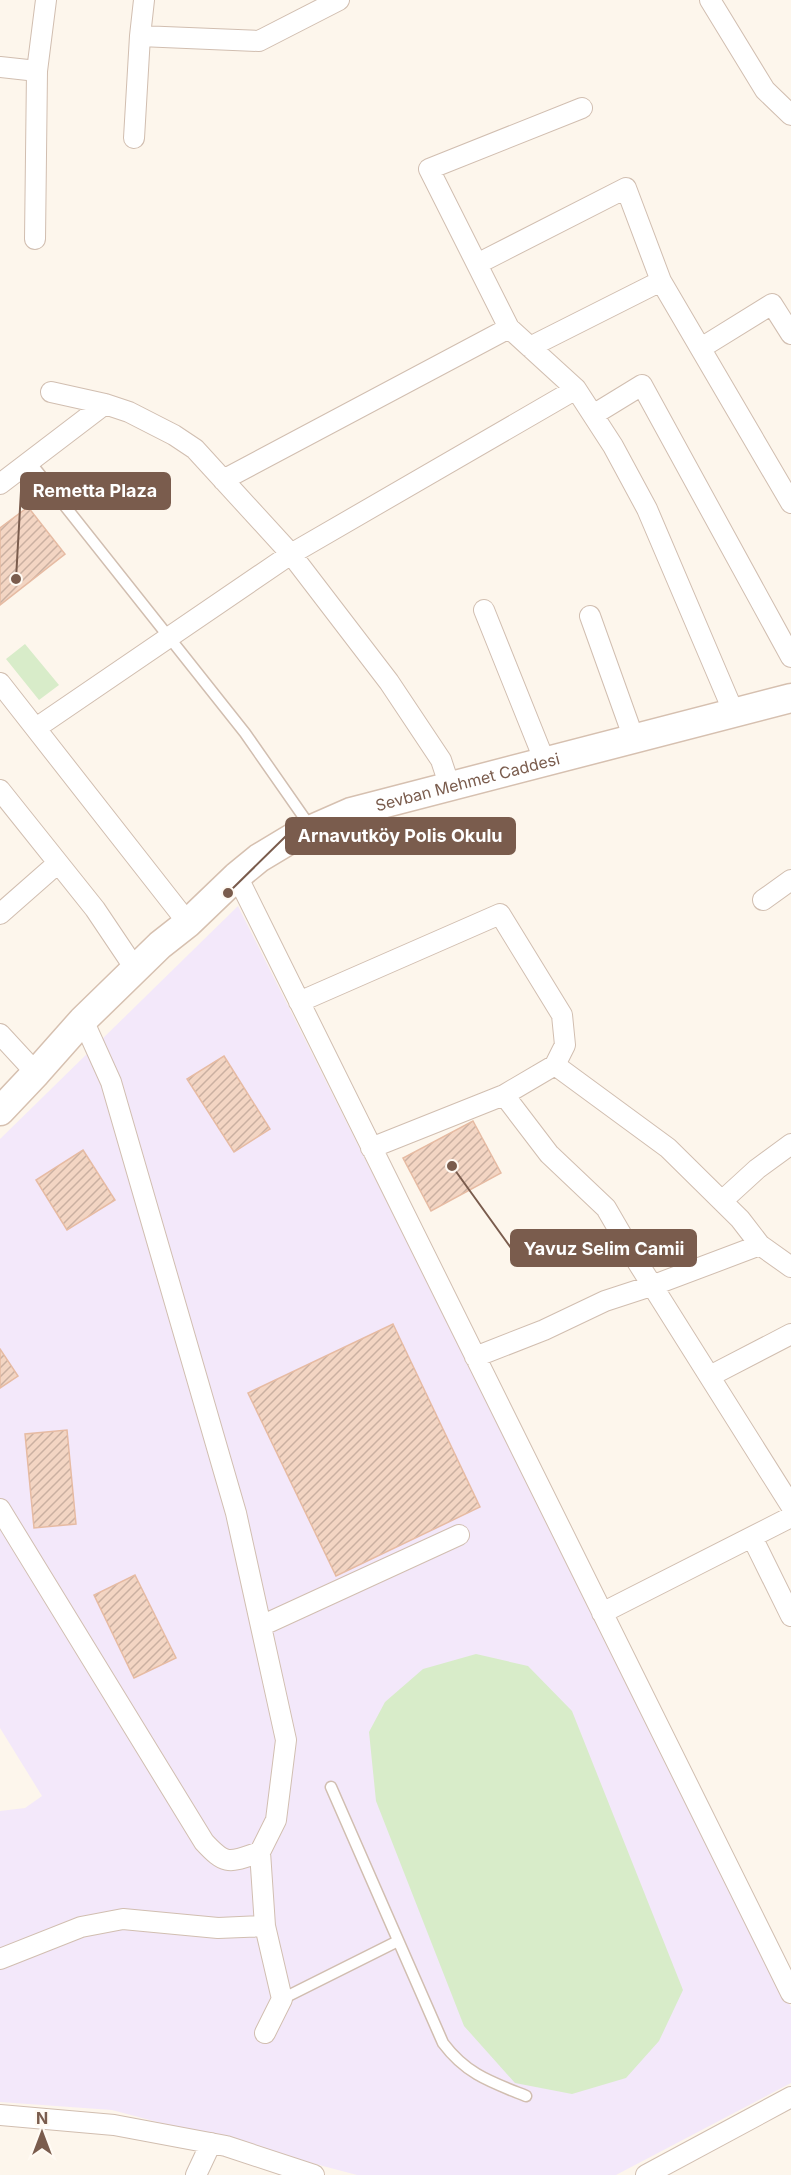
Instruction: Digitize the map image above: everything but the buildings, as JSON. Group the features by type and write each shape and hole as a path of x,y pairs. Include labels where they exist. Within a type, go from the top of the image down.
{"main road":[{"name":"Sevban Mehmet Caddesi","path":"0,1111 83,1020 160,945 188,923 259,858 294,837 351,812 791,698"}],"street":[{"path":"35,239 37,71 46,0"},
{"path":"134,138 144,0"},
{"path":"140,36 259,41 339,0"},
{"path":"710,0 765,90 791,115"},
{"path":"0,67 37,71"},
{"path":"582,108 429,170 509,328 576,389 613,446 647,509 734,713"},
{"path":"477,264 626,188 661,281 791,503"},
{"path":"530,346 661,281"},
{"path":"700,348 772,304 791,334"},
{"path":"223,480 509,328"},
{"path":"593,416 642,385 791,657"},
{"path":"36,728 291,554 576,389"},
{"path":"51,392 105,404 144,419 195,449 291,554 389,682 441,760 450,787"},
{"path":"0,484 105,404"},
{"path":"484,610 545,762"},
{"path":"590,616 634,739"},
{"path":"0,683 188,923"},
{"path":"0,790 94,909 136,970"},
{"path":"0,914 58,863"},
{"path":"237,876 602,1613 788,1980"},
{"path":"764,900 791,880"},
{"path":"299,1002 500,914 562,1015 565,1046 555,1065 504,1095 371,1148"},
{"path":"83,1020 111,1082 236,1513 286,1740 276,1820 260,1852 265,1926 282,1999 265,2033"},
{"path":"0,1034 36,1073"},
{"path":"555,1065 668,1148 740,1219 760,1245 790,1265"},
{"path":"504,1095 549,1154 606,1208 638,1263 654,1285 791,1506"},
{"path":"722,1201 791,1144"},
{"path":"475,1357 544,1330 605,1301 760,1245"},
{"path":"710,1376 791,1334"},
{"path":"0,1509 204,1842 218,1857 233,1861 260,1852"},
{"path":"602,1613 791,1516"},
{"path":"261,1626 459,1535"},
{"path":"752,1537 791,1616"},
{"path":"0,1959 81,1927 123,1919 218,1928 265,1926"},
{"path":"646,2175 791,2097"},
{"path":"0,2115 114,2125 211,2143 314,2175"},
{"path":"196,2175 211,2143"}],"lane":[{"path":"30,462 245,733 312,829"},
{"path":"331,1787 437,2032 451,2053 465,2067 481,2078 526,2096"},
{"path":"282,1999 398,1941"}],"shaded area":[{"path":"238,906 791,2007 791,2083 616,2175 357,2175 112,2110 0,2102 0,1811 25,1808 42,1796 0,1728 0,1139"}],"green space":[{"path":"25,644 59,685 39,700 6,659"},
{"path":"476,1654 528,1666 572,1711 683,1990 659,2041 626,2078 572,2094 515,2083 464,2026 376,1801 369,1732 385,1702 423,1669"}],"place":[{"name":"Remetta Plaza","path":"16,579"},
{"name":"Arnavutköy Polis Okulu","path":"228,893"},
{"name":"Yavuz Selim Camii","path":"452,1166"}]}
